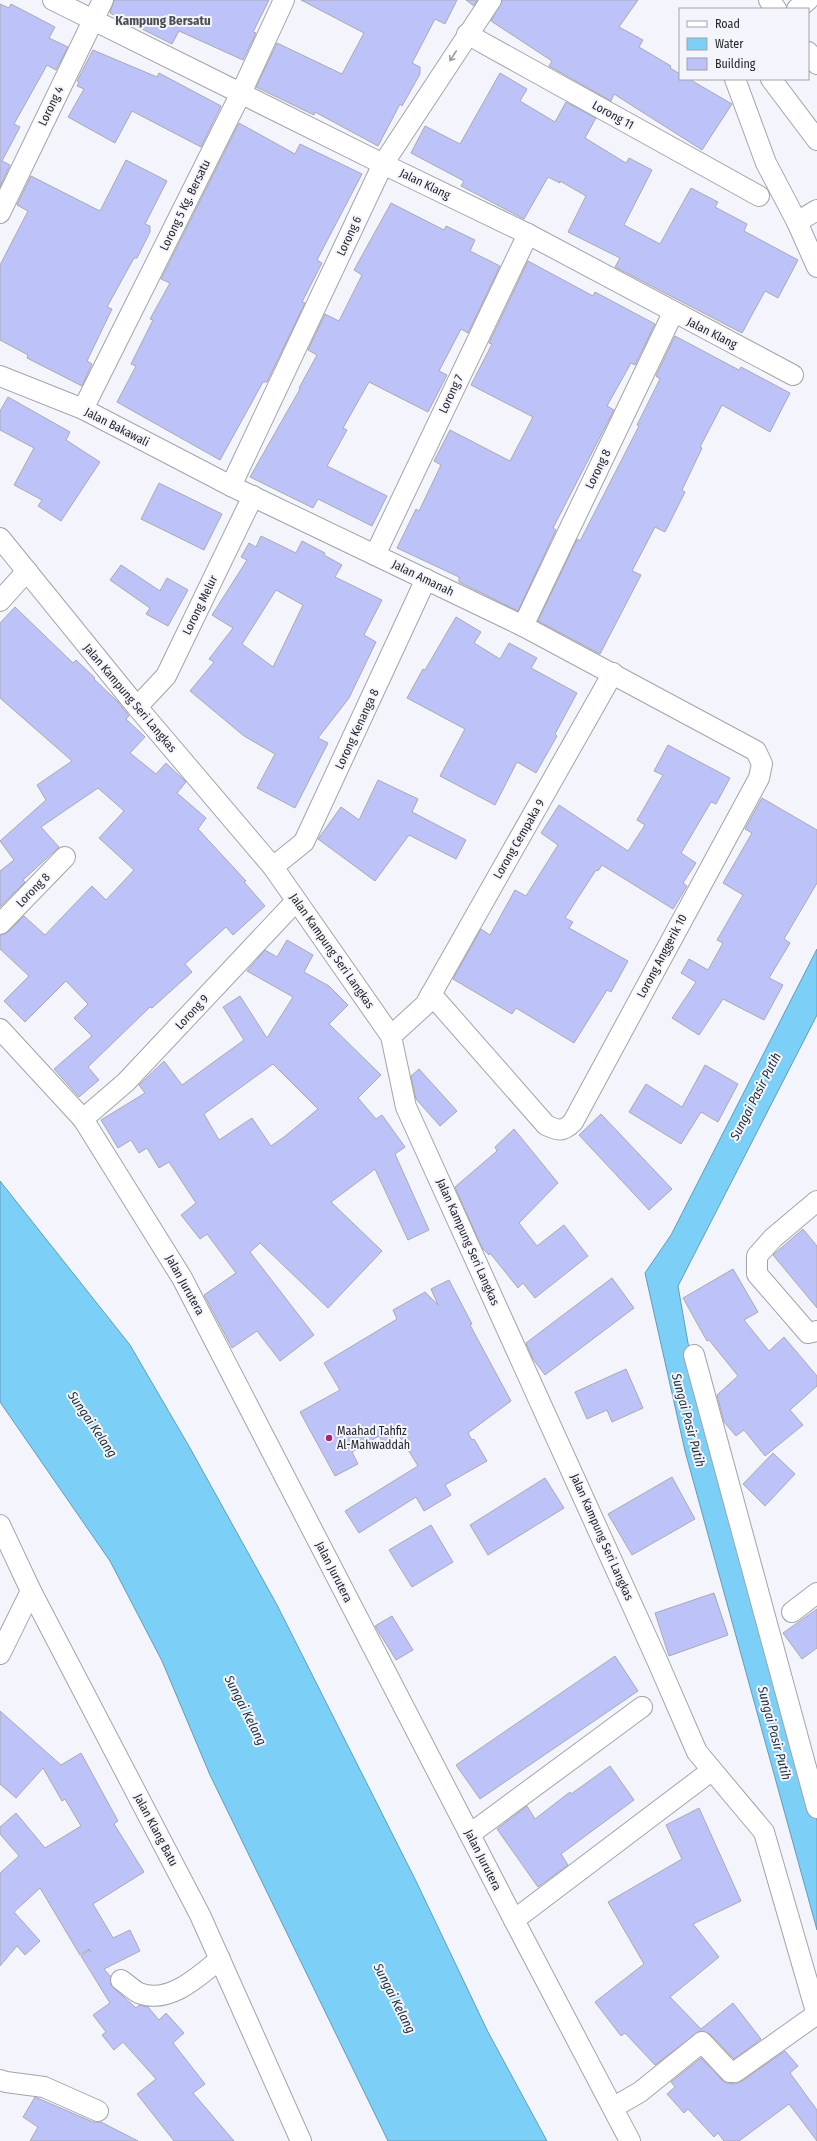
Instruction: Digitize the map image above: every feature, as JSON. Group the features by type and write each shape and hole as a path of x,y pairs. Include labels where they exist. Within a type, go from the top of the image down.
{"street":[{"name":"Jalan Klang","path":"53,0 383,164 528,234 793,375"},
{"name":"Lorong 4","path":"0,213 103,0"},
{"name":"Lorong 5 Kg. Bersatu","path":"83,409 241,93 284,0"},
{"name":"Lorong 6","path":"231,486 383,164 467,34 491,0"},
{"path":"769,0 775,8"},
{"path":"798,8 808,0"},
{"name":"Lorong 11","path":"467,34 759,196"},
{"path":"809,53 817,64"},
{"path":"735,80 766,163 797,222 817,266"},
{"path":"772,80 817,140"},
{"path":"797,222 817,210"},
{"name":"Lorong 7","path":"375,555 528,234"},
{"name":"Lorong 8","path":"523,626 673,312"},
{"name":"Jalan Bakawali","path":"0,376 83,409 231,486"},
{"name":"Jalan Amanah","path":"231,486 523,626 613,673"},
{"name":"Lorong Melur","path":"142,701 166,676 253,496"},
{"name":"Jalan Kampung Seri Langkas","path":"0,538 27,571 142,701 277,863 296,901 391,1036 406,1107 657,1660 697,1752 710,1771 764,1832 817,2014"},
{"path":"0,601 27,571"},
{"name":"Lorong Kenanga 8","path":"277,863 304,842 426,579"},
{"name":"Lorong Cempaka 9","path":"391,1036 428,1000 613,673"},
{"name":"Lorong Anggerik 10","path":"428,1000 546,1125 557,1131 566,1129 573,1122 759,778 762,764 756,751 613,673"},
{"name":"Lorong 8","path":"0,924 66,856"},
{"name":"Lorong 9","path":"83,1119 126,1082 296,901"},
{"name":"Jalan Jurutera","path":"0,1029 83,1119 182,1278 514,1920 614,2107 630,2141"},
{"path":"817,1201 773,1238 757,1256 757,1274 808,1333 817,1331"},
{"path":"694,1354 817,1808"},
{"name":"Jalan Klang Batu","path":"0,1525 30,1591 200,1915 301,2141"},
{"path":"0,1654 30,1591"},
{"path":"792,1612 817,1593"},
{"path":"470,1834 642,1707"},
{"path":"514,1920 710,1771"},
{"path":"121,1980 140,1993 161,1995 187,1985 220,1959"},
{"path":"614,2107 640,2092 702,2042 730,2072 735,2072 817,2014"},
{"path":"0,2080 44,2087 98,2111"}],"water":[{"name":"Sungai Pasir Putih","path":"817,949 817,1015 678,1286 688,1343 817,1821 817,1930 685,1451 645,1273 671,1235"},
{"name":"Sungai Kelang","path":"0,1181 130,1345 190,1448 277,1605 415,1879 488,2032 547,2141 388,2141 210,1775 162,1661 110,1561 0,1402"}],"building":[{"path":"114,0 269,0 253,32 256,33 243,60 179,31 172,44 110,13"},
{"path":"301,0 457,0 445,24 435,19 412,63 420,67 420,74 402,106 400,104 378,146 315,112 314,115 256,87 277,43 342,74 364,33"},
{"path":"466,0 477,0 474,6"},
{"path":"502,0 638,0 619,27 643,40 639,47 671,66 670,68 679,73 679,80 691,80 732,104 702,150 614,94 611,101 549,66 552,61 491,21"},
{"path":"0,4 9,8 11,4 55,27 49,38 68,47 56,70 47,65 14,124 20,127 2,161 10,165 0,187"},
{"path":"93,50 157,77 159,73 221,106 201,147 132,111 115,143 68,117 84,89 77,86 79,82 77,81"},
{"path":"500,73 527,89 520,101 555,122 566,102 596,118 585,138 626,163 629,158 652,170 624,225 660,244 691,188 718,202 715,207 747,224 744,231 798,260 778,298 765,291 742,333 615,267 620,258 568,232 586,196 560,181 560,183 548,177 524,219 461,186 464,181 411,153 425,126 460,144"},
{"path":"239,123 295,154 300,144 362,174 317,260 322,263 302,302 305,303 267,382 263,382 220,460 117,402 136,366 131,364 153,320 150,319 170,283 161,279"},
{"path":"126,160 167,181 145,224 150,226 150,232 137,258 134,258 107,307 112,309 87,361 92,364 82,386 27,358 28,355 0,340 0,265 28,211 17,205 31,176 100,211"},
{"path":"391,203 444,230 446,226 475,240 470,251 500,266 468,333 461,329 439,371 447,375 428,412 369,382 343,428 347,430 327,466 387,496 372,526 318,499 313,508 250,477 300,389 299,388 317,355 308,350 325,314 339,321 362,275 354,270"},
{"path":"528,261 593,296 595,292 655,324 635,365 631,363 607,406 614,410 553,528 556,530 518,611 459,582 459,577 397,548 416,509 419,511 441,465 434,461 450,430 510,461 533,417 471,385 492,344 489,343"},
{"path":"675,336 739,370 741,367 790,393 770,432 722,405 700,447 702,448 682,490 685,492 665,532 655,527 632,571 641,575 600,654 538,621 577,539 580,541 639,426 637,425 660,379 656,376"},
{"path":"8,397 70,432 66,440 100,462 61,521 38,506 42,500 14,485 34,448 0,430 0,411"},
{"path":"159,483 222,514 204,550 141,519"},
{"path":"261,536 296,553 302,541 325,553 324,555 342,565 335,577 382,600 364,635 376,642 349,698 318,738 328,743 295,808 257,788 275,754 244,736 190,691 214,662 209,659 233,628 212,615 247,560 241,557 249,543 256,547","holes":["276,590 303,605 273,667 242,644"]},
{"path":"121,565 160,591 167,578 188,590 168,626 146,614 150,608 110,580"},
{"path":"15,607 73,663 76,660 118,702 129,716 126,719 145,737 130,753 156,774 166,763 186,782 177,793 206,818 198,829 246,881 244,882 265,906 233,935 226,927 185,964 192,972 152,1008 150,1007 88,1067 99,1080 79,1097 54,1069 92,1036 74,1018 88,1004 66,981 25,1022 4,1001 29,976 0,949 0,935 8,932 24,916 45,935 92,886 106,900 134,870 99,838 124,811 98,788 41,827 59,847 23,880 25,882 0,907 0,871 14,860 0,841 46,800 37,785 72,761 0,698 0,623"},
{"path":"456,617 481,632 474,643 500,659 509,643 537,658 531,668 577,693 555,734 557,736 536,773 517,762 495,805 440,776 465,729 407,698 423,669 425,670"},
{"path":"668,745 730,778 716,804 711,802 681,853 696,863 683,883 687,886 673,909 602,865 598,871 596,870 565,918 573,922 569,928 628,961 611,992 607,990 574,1043 516,1008 512,1014 453,979 481,929 490,935 515,890 526,896 558,845 541,833 559,805 628,851 645,825 637,820 663,775 654,771"},
{"path":"378,780 418,799 412,812 466,840 456,859 409,835 375,881 318,839 341,807 359,820"},
{"path":"762,798 817,830 817,883 784,939 790,943 769,978 783,985 764,1020 723,999 699,1035 672,1018 696,982 681,973 689,959 708,970 723,943 717,940 743,895 723,883 752,833 745,829"},
{"path":"287,940 313,955 304,972 329,986 348,1005 329,1024 381,1075 358,1098 376,1119 382,1115 405,1147 395,1154 429,1230 408,1240 375,1169 331,1202 382,1251 328,1308 260,1243 250,1252 314,1335 280,1361 257,1331 232,1348 204,1295 236,1273 207,1234 200,1239 181,1215 196,1203 169,1162 159,1168 147,1148 139,1153 131,1140 118,1148 101,1120 145,1093 139,1085 164,1061 182,1085 244,1040 223,1007 240,996 267,1038 293,997 247,971 265,950 277,957","holes":["273,1064 318,1109 271,1146 252,1118 219,1140 204,1114"]},
{"path":"705,1065 738,1084 718,1122 701,1112 681,1144 629,1112 646,1084 682,1107"},
{"path":"419,1069 457,1111 440,1126 416,1099 411,1076"},
{"path":"601,1114 672,1189 649,1210 579,1135"},
{"path":"514,1129 558,1183 519,1223 537,1246 564,1225 588,1256 535,1298 523,1283 518,1288 490,1253 489,1255 482,1248 455,1187 497,1151 495,1147"},
{"path":"803,1229 817,1246 817,1308 773,1255"},
{"path":"733,1269 758,1312 744,1320 769,1351 784,1337 817,1376 817,1386 790,1410 803,1425 765,1456 744,1430 736,1436 724,1422 717,1395 738,1376 709,1340 707,1341 683,1298"},
{"path":"612,1278 634,1308 545,1375 533,1359 526,1343"},
{"path":"449,1280 472,1324 470,1325 511,1401 468,1433 472,1440 474,1439 487,1461 445,1485 451,1495 424,1511 416,1497 359,1533 345,1511 418,1466 398,1434 383,1443 379,1436 352,1452 358,1464 335,1476 300,1412 340,1390 324,1363 397,1319 393,1310 425,1292 438,1305 431,1289"},
{"path":"626,1369 643,1408 612,1422 607,1410 587,1419 575,1392"},
{"path":"773,1453 795,1474 765,1506 743,1484"},
{"path":"672,1477 695,1519 632,1555 608,1514"},
{"path":"545,1478 564,1508 488,1555 470,1525"},
{"path":"431,1525 453,1562 412,1587 389,1550"},
{"path":"714,1593 728,1635 669,1656 655,1613"},
{"path":"817,1609 817,1648 802,1659 783,1633"},
{"path":"392,1616 413,1650 396,1660 375,1626"},
{"path":"615,1656 638,1691 480,1799 456,1765"},
{"path":"0,1711 61,1765 81,1753 118,1821 114,1824 144,1872 93,1904 113,1938 130,1930 140,1951 104,1969 110,1976 111,1985 136,2008 139,2005 148,2007 159,2020 166,2013 184,2033 173,2043 205,2084 193,2093 234,2141 174,2141 137,2094 156,2079 123,2042 114,2050 102,2035 106,2032 93,2015 110,2003 81,1956 89,1950 91,1952 89,1949 80,1955 40,1888 14,1912 40,1941 25,1955 17,1946 0,1966 0,1873 19,1856 0,1834 0,1827 16,1813 45,1848 81,1826 65,1799 62,1801 43,1768 16,1798 0,1784"},
{"path":"610,1766 634,1800 561,1854 568,1865 538,1887 497,1829 527,1806 535,1819 570,1792 571,1794"},
{"path":"699,1808 741,1901 693,1924 719,1957 670,1997 701,2029 733,2003 761,2039 734,2059 710,2034 700,2031 655,2065 625,2033 621,2036 595,2002 644,1964 608,1902 682,1859 666,1825"},
{"path":"785,2051 798,2066 790,2073 817,2110 817,2141 789,2104 739,2141 724,2141 718,2133 714,2137 688,2109 684,2113 667,2094 675,2087 671,2082 701,2058 722,2080 726,2083 735,2084 742,2081"},
{"path":"35,2097 93,2122 101,2122 138,2141 30,2141 38,2127 23,2117"}],"place":[{"name":"Maahad Tahfiz Al-Mahwaddah","path":"329,1438"}],"district":[{"name":"Kampung Bersatu","path":"163,20"}]}
